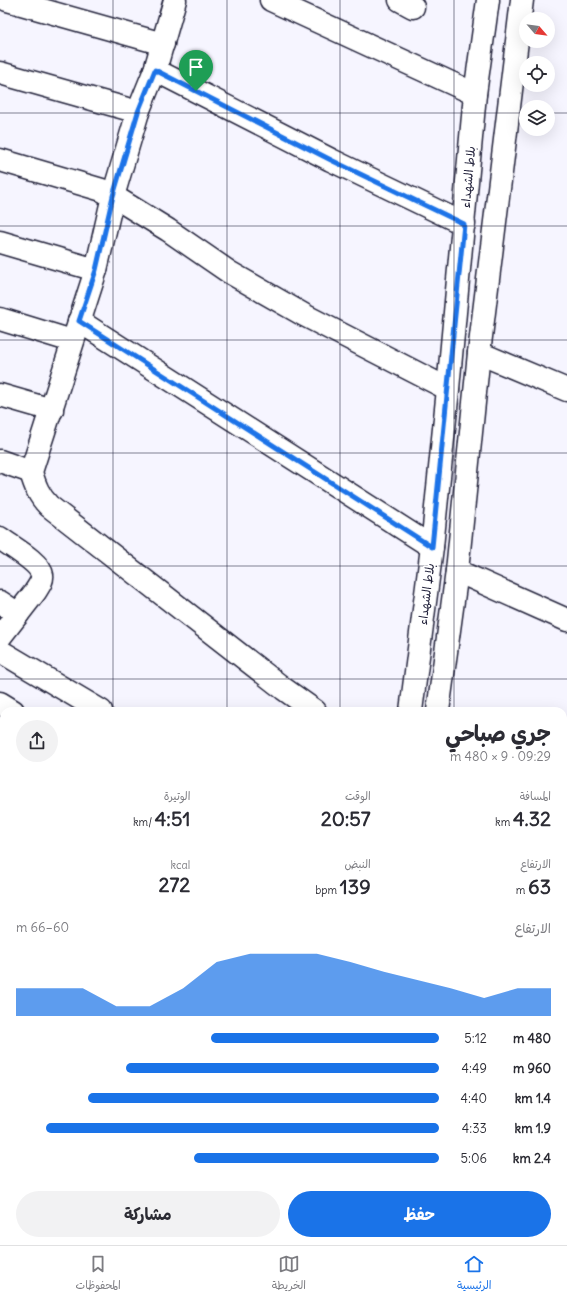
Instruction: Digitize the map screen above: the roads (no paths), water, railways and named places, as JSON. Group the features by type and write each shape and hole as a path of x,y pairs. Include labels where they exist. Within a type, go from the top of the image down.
{"street":[{"path":"7,0 163,44"},
{"path":"175,0 155,70 138,112 113,196 96,270 31,472 35,487 41,498 49,506 310,707"},
{"path":"271,0 475,94"},
{"name":"بلاط الشهداء","path":"412,707 432,547 464,224 475,94 488,0"},
{"path":"439,707 457,571 479,353 522,0"},
{"path":"155,70 331,160 464,224"},
{"path":"0,73 138,112"},
{"path":"0,160 102,190 168,230 249,284 304,315 448,389"},
{"path":"0,242 96,270"},
{"path":"0,319 76,331 432,547"},
{"path":"479,353 567,390"},
{"path":"0,395 52,410"},
{"path":"0,461 31,472"},
{"path":"0,538 33,562 40,569 42,576 40,584 35,592 0,637"},
{"path":"457,571 567,620"},
{"path":"0,602 18,614"},
{"path":"0,651 94,707"}]}
